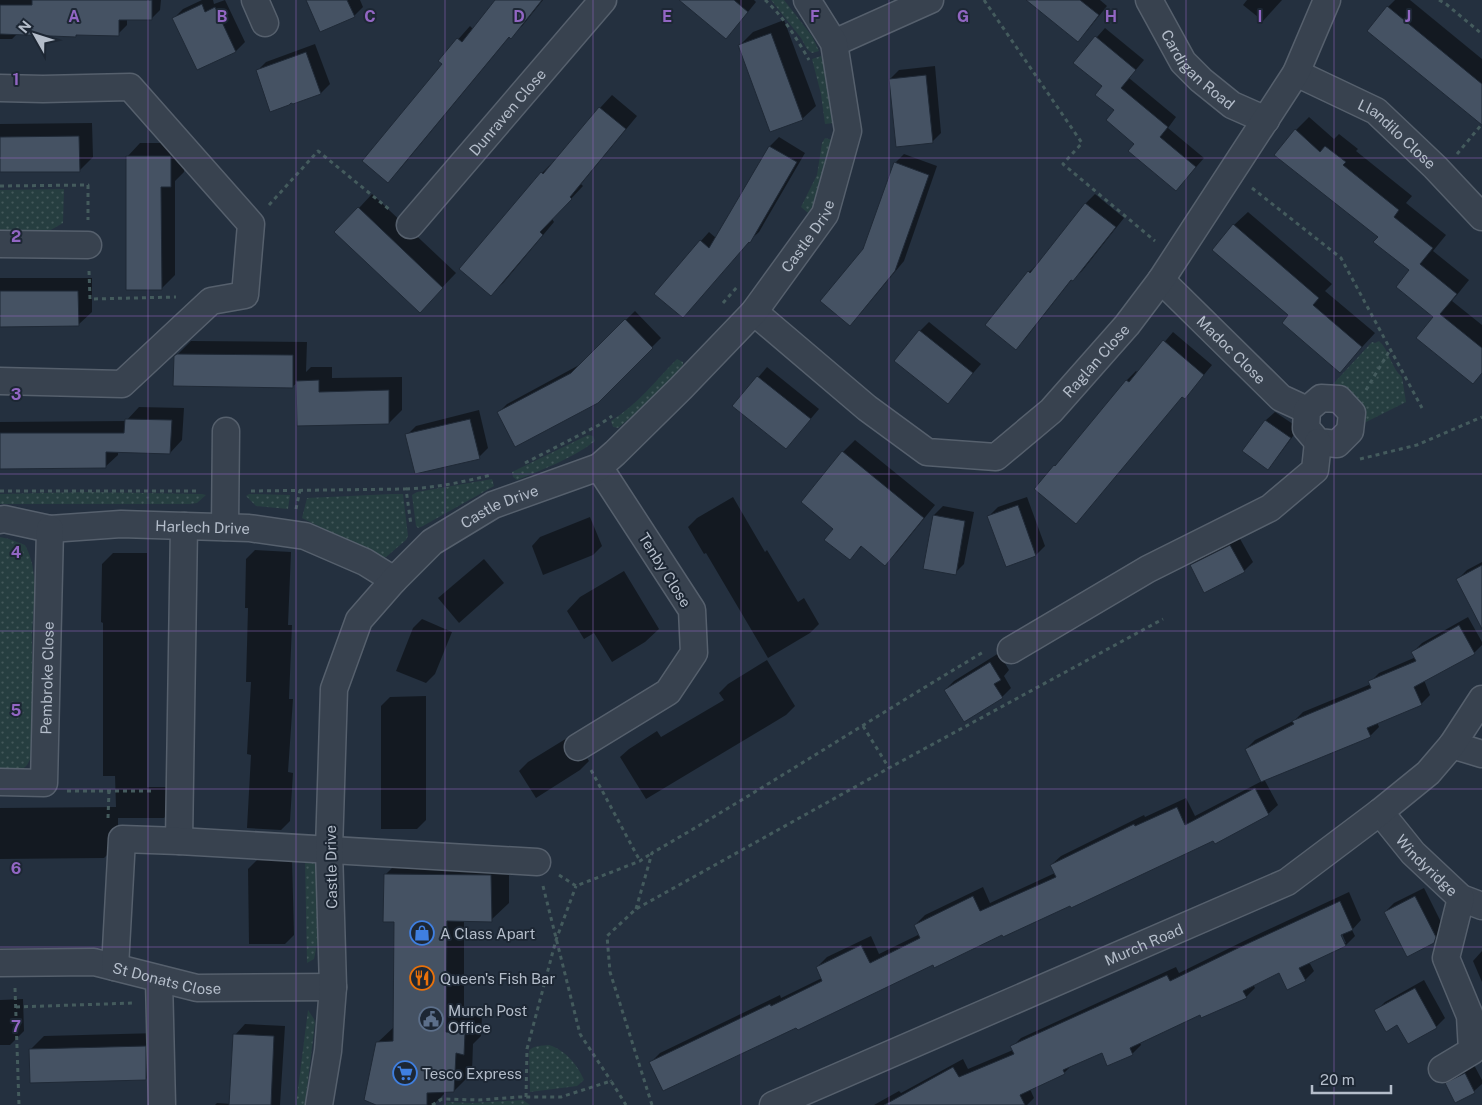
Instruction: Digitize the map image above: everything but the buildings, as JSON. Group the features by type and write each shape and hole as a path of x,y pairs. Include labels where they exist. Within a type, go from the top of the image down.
{"street":[{"name":"Dunraven Close","path":"410,225 603,0"},
{"name":"Castle Drive","path":"319,1105 328,1052 333,987 329,850 334,690 359,620 394,580 432,542 493,505 599,467 615,454 754,312 825,214 848,131 834,42 807,0"},
{"path":"834,42 930,0"},
{"name":"Cardigan Road","path":"1149,0 1184,62 1201,80 1232,105 1266,120"},
{"name":"Raglan Close","path":"754,312 867,408 926,452 996,457 1051,411 1127,325 1161,280 1296,73 1327,0"},
{"name":"Llandilo Close","path":"1296,73 1376,111 1441,173 1482,217"},
{"path":"0,88 130,87 251,224 245,296 211,301 122,384 0,381"},
{"path":"0,244 88,245"},
{"name":"Madoc Close","path":"1161,280 1281,398 1307,410"},
{"path":"1321,398 1339,399 1352,413 1350,432 1336,444 1318,442 1306,428 1307,410 1321,398"},
{"path":"225,527 226,431"},
{"path":"1011,650 1148,569 1270,508 1314,470 1318,442"},
{"name":"Tenby Close","path":"578,748 668,692 694,652 692,610 599,467"},
{"name":"Harlech Drive","path":"0,520 4,519 50,529 121,524 250,528 305,536 365,562 394,580"},
{"path":"179,841 184,526"},
{"name":"Pembroke Close","path":"44,783 50,529"},
{"name":"Murch Road","path":"773,1105 1287,882 1428,773 1452,745 1482,699"},
{"path":"1452,745 1482,754"},
{"path":"0,782 44,783"},
{"name":"Windyridge","path":"1380,812 1413,853 1471,902"},
{"path":"115,967 122,839 537,862"},
{"path":"1442,1069 1472,1051 1470,1016 1446,958 1471,902"},
{"name":"St Donats Close","path":"7,963 94,962 115,967 159,990 333,987"},
{"path":"159,990 162,1105"}],"path":[{"path":"765,0 772,6 790,30 810,63"},
{"path":"984,0 1082,143 1063,164 1175,258"},
{"path":"1439,0 1482,34"},
{"path":"1441,173 1482,124"},
{"path":"251,224 318,150 380,203 410,225"},
{"path":"1232,172 1341,258 1422,408"},
{"path":"0,186 88,185 90,299 185,297 211,301"},
{"path":"718,308 740,283"},
{"path":"1352,413 1390,350"},
{"path":"518,466 599,425 615,414"},
{"path":"0,490 225,491 406,489 451,484 494,475"},
{"path":"406,489 416,559"},
{"path":"652,1105 610,972 607,936 636,909 888,768 1163,619"},
{"path":"863,726 888,768"},
{"path":"578,748 640,861"},
{"path":"44,783 57,791 180,791"},
{"path":"526,1097 526,1049 556,940 576,886 640,861 652,853"},
{"path":"537,862 576,886"},
{"path":"537,862 580,1034 626,1105"},
{"path":"7,963 16,1007 18,1105"},
{"path":"16,1007 159,990"},
{"path":"432,1105 442,1100 560,1096 611,1081"}],"green space":[{"path":"771,0 784,0 812,36 819,51 812,53 807,49 801,38"},
{"path":"821,56 825,65 834,123 825,124 821,94 812,59"},
{"path":"825,138 832,140 832,150 815,203 808,213 801,207 817,175 822,143"},
{"path":"64,189 63,223 49,231 0,231 0,190"},
{"path":"1379,341 1386,350 1395,369 1402,377 1406,402 1358,426 1359,402 1346,388 1333,384 1372,342"},
{"path":"677,359 683,362 683,365 659,394 618,428 613,427 611,421 638,400"},
{"path":"588,435 593,436 595,441 576,453 517,480 513,477 512,472"},
{"path":"492,479 494,486 423,526 418,528 416,526 412,495 417,492"},
{"path":"86,492 206,495 197,503 190,504 0,504 0,494"},
{"path":"249,494 290,495 288,509 256,506 246,496"},
{"path":"403,494 408,536 406,540 386,557 380,558 360,552 334,534 302,518 307,498"},
{"path":"0,537 25,545 30,555 34,577 32,635 33,751 28,764 18,770 0,769"},
{"path":"310,858 318,868 319,934 314,959 307,963 305,859"},
{"path":"308,1010 315,1023 305,1105 296,1105"},
{"path":"549,1045 560,1050 570,1059 584,1080 577,1086 530,1092 529,1051 535,1047"},
{"path":"523,1100 530,1105 443,1105 447,1102 472,1103"}],"place":[{"name":"A Class Apart","path":"422,933"},
{"name":"Queen's Fish Bar","path":"422,978"},
{"name":"Murch Post Office","path":"431,1019"},
{"name":"Tesco Express","path":"405,1073"}]}
